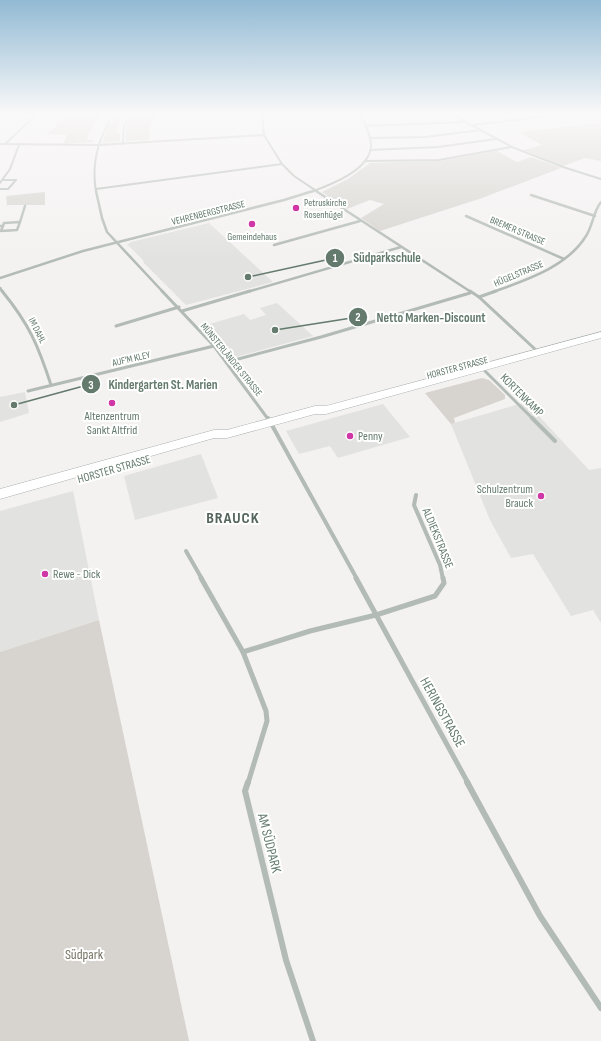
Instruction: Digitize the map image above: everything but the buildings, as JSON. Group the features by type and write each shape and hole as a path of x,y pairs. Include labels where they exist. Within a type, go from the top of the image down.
{"main road":[{"name":"HORSTER STRASSE","path":"0,494 214,434 227,434 315,410 326,410 601,329"},
{"name":"HORSTER STRASSE","path":"535,349 601,335"},
{"name":"HORSTER STRASSE","path":"0,501 219,440 227,434"}],"street":[{"path":"0,183 14,162"},
{"name":"MÜNSTERLÄNDER STRASSE","path":"96,162 96,189 100,216 107,232 214,346 271,422"},
{"path":"280,162 294,176 315,191 470,293 479,297 535,349"},
{"name":"VEHRENBERGSTRASSE","path":"0,278 45,262 117,242 207,221 315,191 348,175 364,162"},
{"path":"388,162 411,162"},
{"path":"550,162 601,179"},
{"path":"96,189 282,164"},
{"path":"0,189 8,190 16,180 2,180"},
{"path":"531,195 595,216"},
{"name":"HÜGELSTRASSE","path":"479,297 541,273 577,249 586,236 601,202"},
{"path":"20,222 4,223 1,226 1,231 17,230 20,222 25,206"},
{"name":"BREMER STRASSE","path":"466,216 564,259"},
{"path":"274,245 360,221"},
{"path":"182,311 401,247"},
{"name":"IM DAHL","path":"0,288 20,314 31,332 41,356 50,385"},
{"path":"227,362 321,338 470,293"},
{"path":"116,326 178,307"},
{"name":"AUF'M KLEY","path":"28,391 214,346"},
{"name":"KORTENKAMP","path":"478,364 555,441"},
{"name":"HERINGSTRASSE","path":"271,422 540,916 601,1008"},
{"name":"ALDIEKSTRASSE","path":"376,615 435,596 444,583 440,565 414,505 416,495"},
{"name":"AM SÜDPARK","path":"186,551 243,652 266,711 267,721 245,790 286,960 313,1041"},
{"path":"243,652 310,631 376,615"}],"shaded area":[{"path":"209,223 273,282 186,305 127,245 131,242"},
{"path":"277,303 313,336 236,357 231,357 203,326 244,314 250,320 266,315 260,308"},
{"path":"25,392 29,413 0,422 0,397"},
{"name":"Schulzentrum Brauck","path":"526,402 589,470 601,468 601,623 593,610 571,616 533,554 511,558 490,520 451,424"},
{"path":"383,404 410,437 338,458 330,446 299,454 286,431"},
{"path":"201,454 218,498 135,520 124,476"},
{"path":"73,491 99,620 0,652 0,511"}],"green space":[{"path":"543,162 561,168 482,198 380,231 361,218 384,204 370,200 347,209 322,192 348,179 370,163"},
{"path":"552,162 575,162 563,166"},
{"path":"45,192 45,205 7,205 6,196"},
{"path":"482,378 489,380 505,395 505,399 454,418 455,423 451,424 425,393"},
{"name":"Südpark","path":"99,620 189,1041 0,1041 0,652"}],"place":[{"name":"Petruskirche Rosenhügel","path":"296,208"},
{"name":"Gemeindehaus","path":"252,224"},
{"name":"Südparkschule","path":"248,277"},
{"name":"Netto Marken-Discount","path":"275,330"},
{"name":"Altenzentrum Sankt Altfrid","path":"112,403"},
{"name":"Kindergarten St. Marien","path":"14,405"},
{"name":"Penny","path":"350,436"},
{"name":"Schulzentrum Brauck","path":"541,496"},
{"name":"Rewe - Dick","path":"45,574"}],"district":[{"name":"BRAUCK","path":"233,517"}]}
